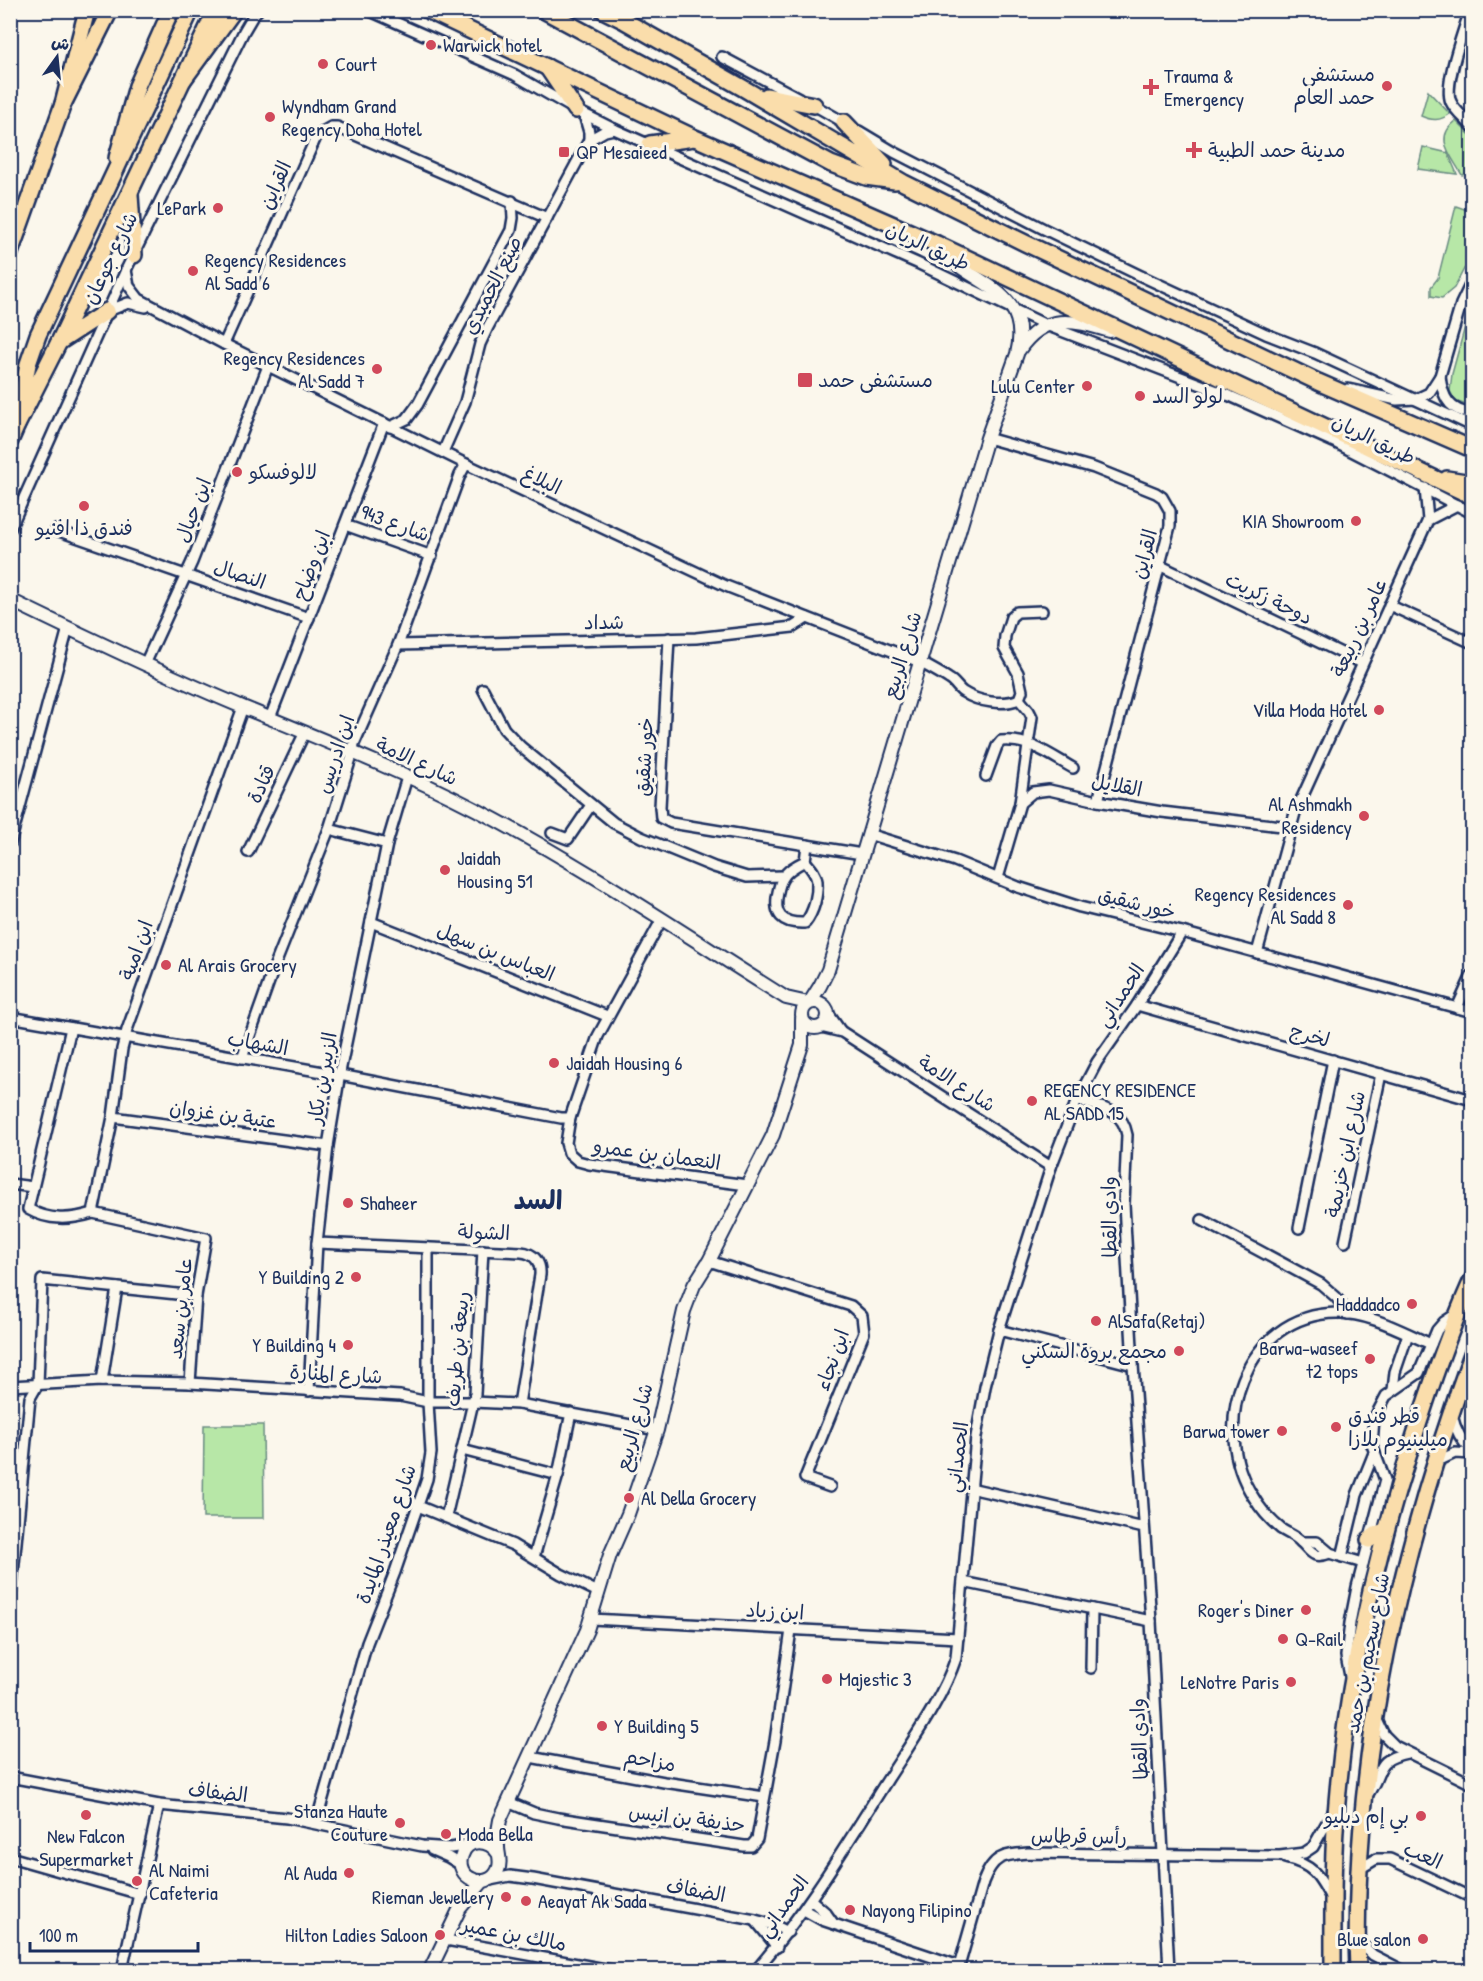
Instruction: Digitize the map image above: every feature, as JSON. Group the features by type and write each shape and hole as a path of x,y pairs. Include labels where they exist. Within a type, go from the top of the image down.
{"main road":[{"path":"10,253 63,104 87,10"},
{"path":"63,104 110,10"},
{"path":"112,175 137,86 171,10"},
{"path":"16,425 28,364 38,334 191,10"},
{"name":"شارع جوعان","path":"10,441 216,10"},
{"path":"183,80 234,10"},
{"name":"طريق الريان","path":"427,10 695,138 936,244 1137,337 1429,483 1473,496"},
{"path":"543,10 831,164 866,177 903,183"},
{"name":"طريق الريان","path":"603,10 743,88 903,183 1318,382 1473,449"},
{"path":"547,67 580,112"},
{"path":"743,88 782,100 814,105"},
{"path":"844,122 903,183"},
{"path":"650,144 695,138"},
{"path":"130,194 134,255"},
{"path":"59,342 107,311"},
{"path":"1429,483 1473,483"},
{"name":"شارع سحيم بن حمد","path":"1333,1971 1337,1805 1342,1753 1366,1613 1386,1530 1425,1402 1473,1280"},
{"name":"شارع سحيم بن حمد","path":"1358,1971 1356,1939 1358,1870 1374,1715 1395,1605 1405,1566 1436,1462 1473,1354"},
{"path":"1369,1540 1386,1530"}],"street":[{"name":"شارع جوعان","path":"10,529 126,270 244,31 258,10"},
{"name":"طريق الريان","path":"368,10 515,75 614,129 917,263 1046,325 1230,396 1429,483 1457,505 1473,513"},
{"path":"1470,10 1448,90 1452,105 1473,127"},
{"path":"722,57 814,105 894,152 1055,234 1266,334 1315,353 1473,426"},
{"path":"580,112 589,132 589,140 614,129"},
{"name":"القراين","path":"224,344 317,135 324,129 337,127 547,218"},
{"name":"صنع الحميدي","path":"443,452 465,402 484,336 589,140"},
{"path":"387,425 407,419 418,404 511,230 512,201"},
{"name":"شارع الربيع","path":"826,1010 828,970 987,438 1017,354 1019,329 1011,309 995,289 953,261 936,244"},
{"name":"البلاغ","path":"126,270 133,293 157,310 466,464 726,586 920,662 951,680 960,690 972,697 1009,703 1019,699"},
{"path":"1318,382 1397,400 1416,399 1429,393 1440,376 1461,304 1473,281"},
{"name":"البلاغ","path":"107,311 115,306 128,303 157,310"},
{"path":"1046,325 1071,321 1137,337"},
{"name":"شارع الربيع","path":"1017,354 1027,340 1046,325"},
{"name":"ابن حيال","path":"145,664 187,575 268,366"},
{"path":"1440,376 1441,388 1451,406 1462,412 1473,413"},
{"name":"ابن وضاح","path":"270,718 345,525 387,425"},
{"name":"القراين","path":"987,438 1108,473 1162,497 1167,504 1171,518 1098,801"},
{"name":"ابن ادريس","path":"242,1058 275,965 329,830 354,744 398,645 466,464"},
{"path":"1429,483 1428,520 1457,505"},
{"name":"عامر بن ربيعة","path":"1257,953 1290,827 1428,520"},
{"name":"شارع 943","path":"345,525 432,556"},
{"name":"النصال","path":"56,530 309,618"},
{"name":"دوحة زكريت","path":"1159,565 1362,663"},
{"name":"شارع الامة","path":"10,600 145,664 353,752 476,810 573,864 786,998 809,1003"},
{"path":"1389,605 1473,643"},
{"path":"998,878 1020,803 1032,717 1019,699 1022,692 1018,673 1004,648 1005,636 1011,617 1017,612 1042,611"},
{"name":"شداد","path":"398,645 696,638 793,627 807,618"},
{"path":"10,844 68,628"},
{"name":"خور شقيق","path":"669,638 661,818 671,823 862,854"},
{"path":"483,689 504,729 515,741 614,823 640,837 714,867 747,877 783,876 805,861"},
{"name":"ابن امية","path":"93,1213 113,1117 125,1039 243,707"},
{"name":"قتادة","path":"248,852 305,732"},
{"path":"986,776 1001,741 1028,743 1073,768"},
{"name":"الزبير بن بكار","path":"309,1391 317,1243 328,1146 387,844 407,777"},
{"name":"القلايل","path":"1020,803 1026,796 1049,789 1098,801 1162,812 1290,827"},
{"path":"552,833 568,839 572,837 591,805"},
{"path":"329,830 387,844"},
{"name":"خور شقيق","path":"868,834 955,861 1018,887 1080,908 1182,932 1473,1012"},
{"path":"783,876 777,900 777,911 781,917 793,923 805,922 813,911 817,881 814,872 805,861 807,845"},
{"name":"النعمان بن عمرو","path":"662,920 607,1016 590,1055 570,1118 566,1143 569,1153 578,1161 590,1164 747,1185"},
{"name":"العباس بن سهل","path":"371,922 607,1016"},
{"name":"الحمداني","path":"756,1971 777,1947 811,1900 950,1677 956,1658 976,1437 999,1330 1051,1167 1077,1100 1097,1062 1137,1005 1182,932"},
{"name":"شارع الربيع","path":"809,1003 828,970"},
{"path":"1457,1008 1473,975"},
{"name":"شارع الامة","path":"786,998 802,1019"},
{"path":"819,1002 826,1010 827,1019 819,1027 809,1027 802,1019 802,1012 809,1003 819,1002"},
{"name":"لخرج","path":"1137,1005 1473,1100"},
{"name":"شارع الامة","path":"826,1010 842,1032"},
{"name":"الشهاب","path":"10,1017 570,1118"},
{"name":"شارع الربيع","path":"802,1019 802,1045"},
{"name":"شارع الربيع","path":"498,1853 497,1839 500,1820 591,1619 610,1555 628,1514 657,1430 684,1311 694,1284 709,1261 773,1135 802,1045 806,1038 819,1027"},
{"name":"شارع الامة","path":"819,1027 842,1032 1051,1167"},
{"path":"71,1028 28,1209 48,1218 78,1218 93,1213"},
{"path":"1299,1228 1332,1060"},
{"name":"شارع ابن خزيمة","path":"1345,1242 1382,1074"},
{"name":"وادي القطا","path":"1077,1100 1112,1112 1122,1118 1125,1125 1124,1204 1151,1621 1169,1971"},
{"name":"عتبة بن غزوان","path":"113,1117 328,1146"},
{"path":"10,1184 33,1187"},
{"name":"عامر بن سعد","path":"93,1213 206,1238 196,1296 190,1383"},
{"path":"1202,1220 1321,1284 1336,1297 1348,1314"},
{"name":"الشولة","path":"317,1243 527,1252 536,1259 540,1269 519,1404"},
{"name":"شارع معيذر المايدة","path":"316,1823 367,1643 395,1572 427,1479 431,1453 428,1402 428,1248"},
{"name":"ربيعة بن طريف","path":"446,1517 473,1402 483,1250"},
{"name":"ابن نجاء","path":"709,1261 851,1306 862,1316 864,1333 805,1478 830,1487"},
{"path":"10,1605 30,1398 38,1384 42,1280 196,1296"},
{"path":"102,1381 117,1288"},
{"name":"شارع سحيم بن حمد","path":"1353,1685 1347,1671 1346,1649 1363,1563 1385,1479 1374,1453 1371,1436 1374,1419 1381,1403 1393,1390 1419,1373 1440,1326 1448,1318 1459,1313"},
{"path":"1363,1563 1330,1553 1317,1542 1301,1542 1271,1520 1246,1486 1237,1460 1234,1447 1235,1406 1248,1368 1261,1348 1289,1326 1300,1321 1323,1315 1348,1314 1374,1320 1431,1344"},
{"path":"999,1330 1133,1365"},
{"path":"1393,1390 1395,1372 1408,1334"},
{"name":"شارع المنارة","path":"10,1386 102,1381 190,1383 400,1396 428,1402 519,1404 657,1430"},
{"path":"534,1557 558,1475 571,1413"},
{"path":"1452,1414 1461,1438 1473,1452"},
{"path":"462,1450 558,1475"},
{"path":"1436,1462 1455,1453 1473,1452"},
{"path":"1342,1557 1357,1495 1374,1453"},
{"path":"970,1488 1144,1528"},
{"path":"418,1506 501,1540 598,1592"},
{"path":"963,1582 1151,1621"},
{"path":"1091,1668 1092,1609"},
{"name":"ابن زياد","path":"591,1619 958,1638"},
{"name":"حذيفة بن انيس","path":"508,1802 534,1813 558,1818 744,1846 751,1845 757,1839 775,1741 791,1630"},
{"path":"1374,1715 1387,1739 1407,1753 1473,1784"},
{"path":"1364,1798 1372,1788 1378,1771 1384,1763 1392,1757 1407,1753"},
{"name":"مزاحم","path":"530,1757 664,1782 764,1797"},
{"name":"الضفاف","path":"10,1777 159,1805 276,1816 422,1846 451,1848 471,1845"},
{"path":"123,1971 159,1805"},
{"name":"رأس قرطاس","path":"959,1968 983,1882 988,1869 1000,1857 1028,1853 1280,1856 1304,1852 1313,1847 1337,1805"},
{"name":"شارع الربيع","path":"471,1845 486,1835 500,1820"},
{"path":"430,1971 460,1908 464,1887 462,1854 471,1845 480,1842 487,1843 498,1853 500,1859 498,1872 460,1908"},
{"name":"الضفاف","path":"422,1846 448,1857 463,1869"},
{"name":"رأس قرطاس","path":"1280,1856 1310,1867 1319,1877 1333,1902"},
{"path":"10,1857 140,1894"},
{"name":"العب","path":"1358,1870 1376,1859 1390,1859 1473,1898"},
{"path":"463,1869 473,1880 486,1881"},
{"name":"الضفاف","path":"486,1881 510,1876 532,1879 755,1920 788,1932"},
{"path":"811,1900 826,1913 833,1923"},
{"path":"804,1910 822,1920 959,1968"},
{"path":"755,1920 777,1947"},
{"path":"1356,1939 1373,1955 1402,1971"},
{"name":"مالك بن عمير","path":"446,1940 611,1971"}],"green space":[{"path":"1428,91 1450,114 1436,120 1421,116"},
{"path":"1456,121 1472,137 1472,172 1462,175 1449,154 1445,140 1449,127"},
{"path":"1423,147 1448,153 1457,174 1418,169"},
{"path":"1456,206 1470,211 1472,215 1472,260 1464,269 1454,288 1442,298 1431,296 1431,287 1438,278"},
{"path":"1472,301 1472,407 1455,401 1450,391 1452,374"},
{"path":"204,1425 263,1425 264,1518 203,1518"}],"place":[{"name":"Warwick hotel","path":"431,45"},
{"name":"Court","path":"323,64"},
{"name":"مستشفى حمد العام","path":"1387,86"},
{"name":"Trauma & Emergency","path":"1151,87"},
{"name":"Wyndham Grand Regency Doha Hotel","path":"270,117"},
{"name":"مدينة حمد الطبية","path":"1194,150"},
{"name":"QP Mesaieed","path":"564,152"},
{"name":"LePark","path":"218,208"},
{"name":"Regency Residences Al Sadd 6","path":"193,271"},
{"name":"Regency Residences Al Sadd 7","path":"377,369"},
{"name":"مستشفى حمد","path":"805,380"},
{"name":"Lulu Center","path":"1087,386"},
{"name":"لولو السد","path":"1140,396"},
{"name":"لالوفسكو","path":"237,472"},
{"name":"فندق ذا افنيو","path":"84,506"},
{"name":"KIA Showroom","path":"1356,521"},
{"name":"Villa Moda Hotel","path":"1379,710"},
{"name":"Al Ashmakh Residency","path":"1364,816"},
{"name":"Jaidah Housing 51","path":"445,870"},
{"name":"Regency Residences Al Sadd 8","path":"1348,905"},
{"name":"Al Arais Grocery","path":"166,965"},
{"name":"Jaidah Housing 6","path":"554,1063"},
{"name":"REGENCY RESIDENCE AL SADD 15","path":"1032,1101"},
{"name":"Shaheer","path":"348,1203"},
{"name":"Y Building 2","path":"356,1277"},
{"name":"Haddadco","path":"1412,1304"},
{"name":"AlSafa(Retaj)","path":"1096,1321"},
{"name":"Y Building 4","path":"348,1345"},
{"name":"مجمع بروة السكني","path":"1179,1351"},
{"name":"Barwa-waseef t2 tops","path":"1370,1359"},
{"name":"قطر فندق ميلينيوم بلازا","path":"1336,1427"},
{"name":"Barwa tower","path":"1282,1431"},
{"name":"Al Della Grocery","path":"629,1498"},
{"name":"Roger's Diner","path":"1306,1610"},
{"name":"Q-Rail","path":"1283,1639"},
{"name":"Majestic 3","path":"827,1679"},
{"name":"LeNotre Paris","path":"1291,1682"},
{"name":"Y Building 5","path":"602,1726"},
{"name":"New Falcon Supermarket","path":"86,1815"},
{"name":"بي إم دبليو","path":"1421,1816"},
{"name":"Stanza Haute Couture","path":"400,1823"},
{"name":"Moda Bella","path":"446,1834"},
{"name":"Al Auda","path":"349,1873"},
{"name":"Al Naimi Cafeteria","path":"137,1881"},
{"name":"Rieman Jewellery","path":"506,1897"},
{"name":"Aeayat Ak Sada","path":"526,1901"},
{"name":"Nayong Filipino","path":"850,1910"},
{"name":"Hilton Ladies Saloon","path":"440,1935"},
{"name":"Blue salon","path":"1423,1939"}],"district":[{"name":"السد","path":"538,1200"}]}
